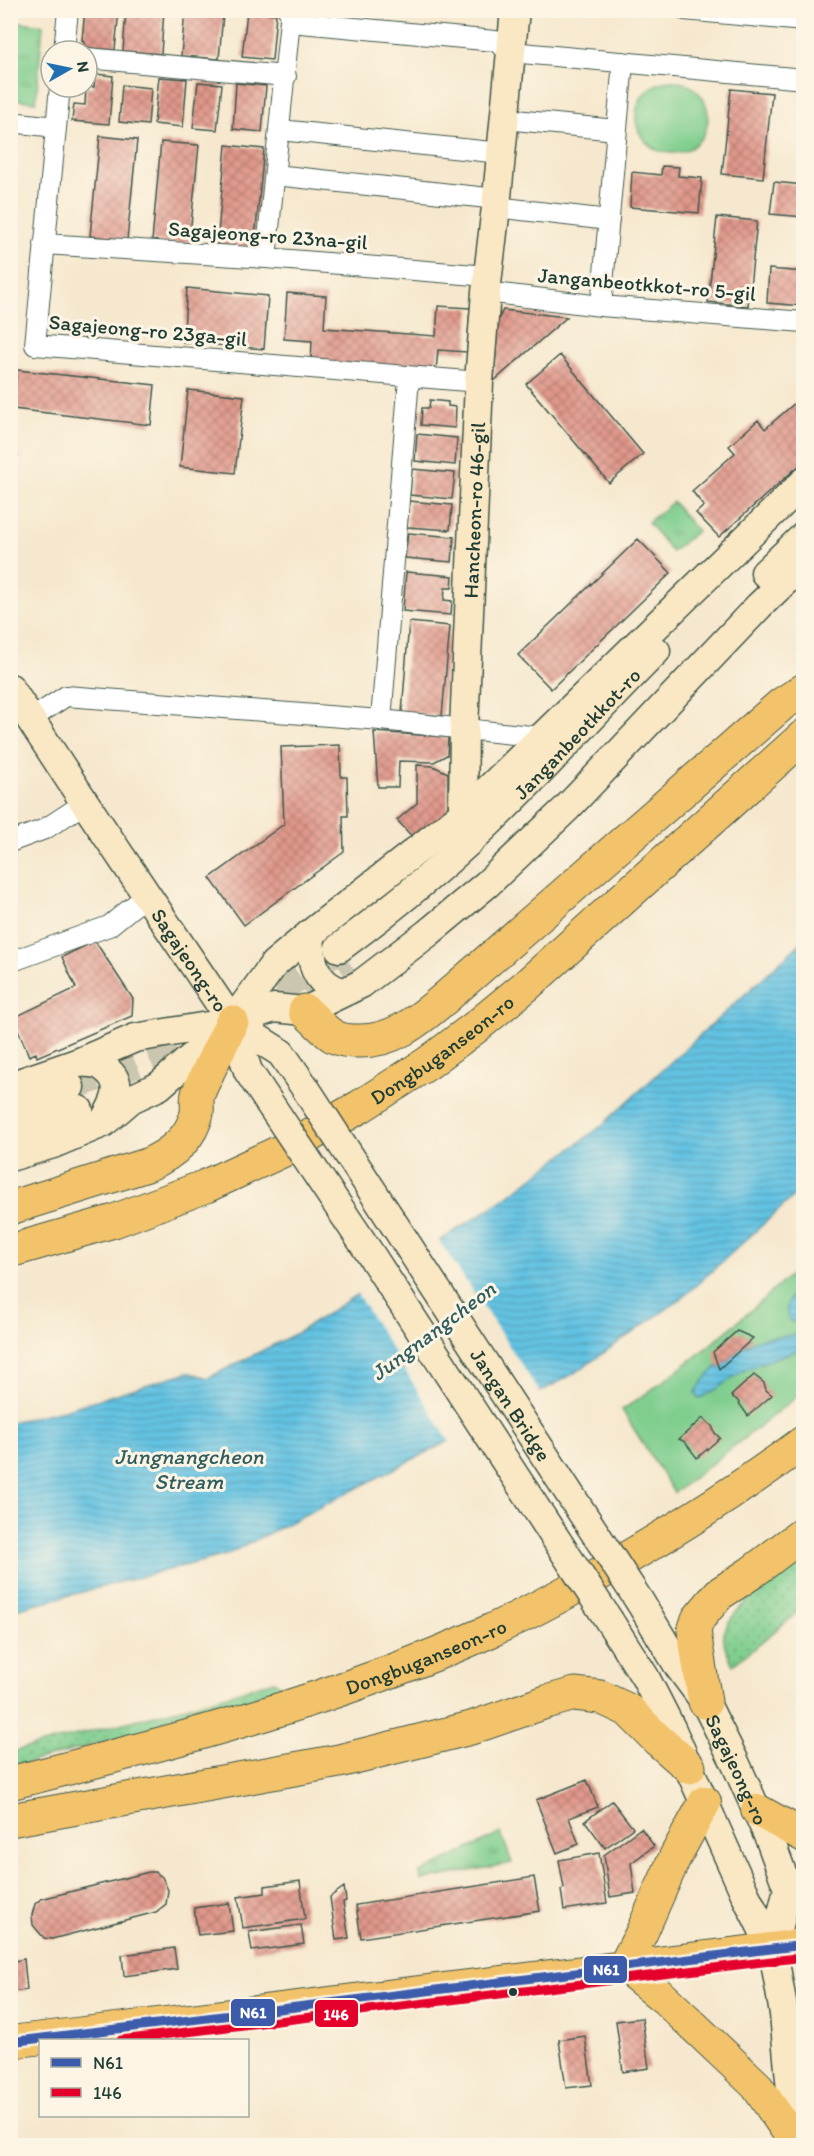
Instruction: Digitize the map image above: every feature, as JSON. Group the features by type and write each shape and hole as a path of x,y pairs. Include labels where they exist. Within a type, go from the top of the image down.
{"highway":[{"path":"305,1011 332,1036 343,1041 372,1041 406,1029 444,999 782,704 804,690"},
{"name":"Dongbuganseon-ro","path":"10,1251 114,1221 206,1186 286,1149 361,1106 428,1063 527,985 804,736"},
{"path":"10,1208 147,1165 162,1159 175,1149 196,1116 196,1098 232,1022"},
{"name":"Dongbuganseon-ro","path":"10,1783 134,1752 298,1705 372,1679 490,1631 543,1605 655,1542 744,1486 804,1442"},
{"path":"705,1702 694,1631 698,1618 719,1594 804,1533"},
{"path":"10,1820 339,1761 459,1731 575,1694 600,1697 628,1710 657,1740 689,1767"}],"main road":[{"name":"Hancheon-ro 46-gil","path":"464,814 464,729 479,382 515,10"},
{"path":"10,1086 82,1096 132,1099 159,1086 232,1022 274,964 464,814 804,482"},
{"name":"Janganbeotkkot-ro","path":"345,969 405,898 530,783 651,656 804,507"},
{"name":"Janganbeotkkot-ro","path":"345,969 424,915 515,834 742,595 804,536"},
{"path":"345,969 361,984 487,884 567,808 759,606 804,563"},
{"name":"Sagajeong-ro","path":"10,688 146,896 232,1022 248,1071 272,1107"},
{"path":"310,934 312,962 316,972 329,987 345,969"},
{"path":"10,1157 53,1143 82,1096 135,1038 232,1022 274,1008 305,1011 345,969"},
{"name":"Sagajeong-ro","path":"232,1022 281,1053 304,1086"},
{"name":"Jangan Bridge","path":"304,1086 640,1602"},
{"path":"10,1109 82,1096"},
{"path":"10,1134 82,1096"},
{"name":"Jangan Bridge","path":"272,1107 384,1274 610,1622"},
{"name":"Sagajeong-ro","path":"640,1602 705,1702 757,1810 788,1889 773,1950"},
{"name":"Sagajeong-ro","path":"610,1622 645,1677 773,1950 784,2014 798,2140"},
{"path":"624,1966 641,1934 675,1857 705,1802"},
{"path":"757,1810 804,1836"},
{"path":"10,2042 804,1945"},
{"path":"624,1966 665,1999 756,2085 798,2140"}],"street":[{"path":"65,39 68,10"},
{"path":"685,10 804,21"},
{"path":"290,11 301,23 495,41 511,52 804,78"},
{"path":"266,258 286,76 290,11"},
{"path":"99,59 286,76"},
{"path":"601,306 622,62"},
{"name":"Sagajeong-ro 23ga-gil","path":"59,99 35,345 409,378 479,382"},
{"path":"505,119 616,130"},
{"path":"10,122 56,126"},
{"path":"280,130 501,153"},
{"path":"275,175 497,203 609,220"},
{"name":"Sagajeong-ro 23na-gil","path":"44,244 266,258 487,284"},
{"name":"Janganbeotkkot-ro 5-gil","path":"487,284 601,306 804,322"},
{"path":"381,720 409,378"},
{"path":"31,719 66,696 381,720 541,737"},
{"path":"10,842 45,829 85,803"},
{"name":"Sagajeong-ro","path":"10,962 109,926 146,896"}],"green space":[{"path":"11,21 43,25 42,39 39,39 36,102 11,99"},
{"path":"672,81 692,87 702,97 708,117 702,137 692,147 672,153 652,147 642,137 636,117 642,97 652,87"},
{"path":"673,502 697,531 672,552 648,522"},
{"path":"803,1264 803,1392 674,1493 622,1410 693,1359"},
{"path":"803,1557 803,1608 733,1665 726,1650 724,1634 735,1613 770,1581"},
{"path":"274,1681 288,1691 11,1767 11,1752 186,1707"},
{"path":"501,1833 512,1863 421,1880 420,1873"}],"water":[{"name":"Jungnangcheon Stream","path":"803,941 803,1188 681,1299 573,1374 449,1441 226,1555 11,1610 11,1422 64,1410 188,1372 208,1378 299,1332 500,1202 600,1127"},
{"path":"803,1282 803,1322 791,1322 787,1306 791,1295"},
{"path":"803,1333 803,1348 749,1368 699,1398 695,1393 715,1369 733,1353 752,1342"}],"pier":[{"path":"438,1239 541,1394 451,1444 356,1292"}],"building":[{"path":"85,10 119,10 115,50 99,49 99,39 82,39"},
{"path":"126,10 164,10 161,54 123,51"},
{"path":"185,11 223,14 219,59 181,56"},
{"path":"247,11 276,14 272,60 242,57"},
{"path":"99,74 113,76 109,124 72,121 74,104 85,105 85,99 99,99"},
{"path":"159,77 187,79 183,127 154,124"},
{"path":"198,82 222,84 217,130 193,128"},
{"path":"236,83 266,86 262,132 233,129"},
{"path":"122,85 151,88 148,125 119,122"},
{"path":"731,89 772,93 763,178 722,174"},
{"path":"100,136 137,140 127,240 90,236"},
{"path":"161,142 199,145 189,245 152,241"},
{"path":"226,145 264,149 254,248 217,245"},
{"path":"662,166 679,167 678,176 702,178 699,213 630,207 632,172 661,175"},
{"path":"774,182 804,185 804,217 770,214"},
{"path":"717,217 757,221 748,306 708,302"},
{"path":"769,269 804,272 804,306 767,303"},
{"path":"187,288 268,296 264,349 183,342"},
{"path":"287,293 326,296 324,328 436,336 438,306 470,308 467,352 438,350 436,371 311,362 312,341 284,339"},
{"path":"503,310 567,317 494,381 498,320"},
{"path":"560,355 643,454 609,483 526,384"},
{"path":"17,370 155,385 151,425 13,409"},
{"path":"188,390 244,396 235,473 180,467"},
{"path":"804,395 804,461 719,537 696,513 704,506 692,491 735,453 729,446 758,420 765,429"},
{"path":"430,400 448,402 448,406 456,407 455,428 421,425 422,408 429,408"},
{"path":"417,434 457,438 455,465 415,461"},
{"path":"10,443 18,455 10,460"},
{"path":"412,469 455,473 452,499 410,495"},
{"path":"409,501 452,505 450,530 407,527"},
{"path":"408,533 454,537 452,562 405,558"},
{"path":"638,539 671,573 551,689 518,655"},
{"path":"406,572 453,576 452,588 445,588 444,600 452,601 451,615 403,611"},
{"path":"409,622 450,626 442,716 402,713"},
{"path":"374,732 448,737 447,755 434,762 399,761 398,787 378,787"},
{"path":"340,745 341,777 347,777 348,816 343,816 344,852 244,925 210,878 284,824 281,747"},
{"path":"417,765 433,766 448,773 448,811 416,841 397,820 417,803"},
{"path":"95,941 133,999 132,1016 37,1057 36,1053 29,1056 13,1018 76,988 62,957"},
{"path":"737,1331 753,1338 719,1369 713,1352"},
{"path":"754,1375 764,1383 766,1390 772,1395 748,1416 737,1400 731,1396"},
{"path":"703,1418 720,1438 697,1458 685,1442 679,1439"},
{"path":"587,1780 598,1807 569,1818 579,1844 557,1853 536,1800"},
{"path":"612,1801 633,1828 605,1848 585,1821"},
{"path":"641,1828 654,1846 631,1863 635,1893 610,1897 604,1855"},
{"path":"599,1853 607,1903 564,1910 561,1890 564,1888 559,1860"},
{"path":"155,1872 162,1877 168,1890 166,1904 156,1912 52,1939 44,1938 33,1925 32,1915 35,1904 41,1899"},
{"path":"534,1877 540,1911 361,1938 356,1905"},
{"path":"300,1881 305,1919 243,1928 238,1897 265,1893 265,1886"},
{"path":"344,1887 346,1901 343,1902 349,1938 336,1940 330,1897"},
{"path":"229,1903 233,1931 198,1935 194,1908"},
{"path":"301,1925 304,1944 252,1951 249,1932"},
{"path":"174,1948 177,1969 124,1976 122,1955"},
{"path":"24,1959 27,1990 10,1992 10,1962"},
{"path":"642,2018 649,2068 623,2072 616,2021"},
{"path":"585,2036 592,2085 566,2088 559,2040"}],"tunnel":[{"path":"240,1012 276,993 339,948"},
{"path":"309,998 353,968"},
{"path":"70,1087 135,1064 205,1031"}],"transit line":[{"name":"N61","path":"10,2042 804,1945"},
{"name":"146","path":"129,2039 804,1957"}],"water label":[{"name":"Jungnangcheon","path":"433,1331"}]}
